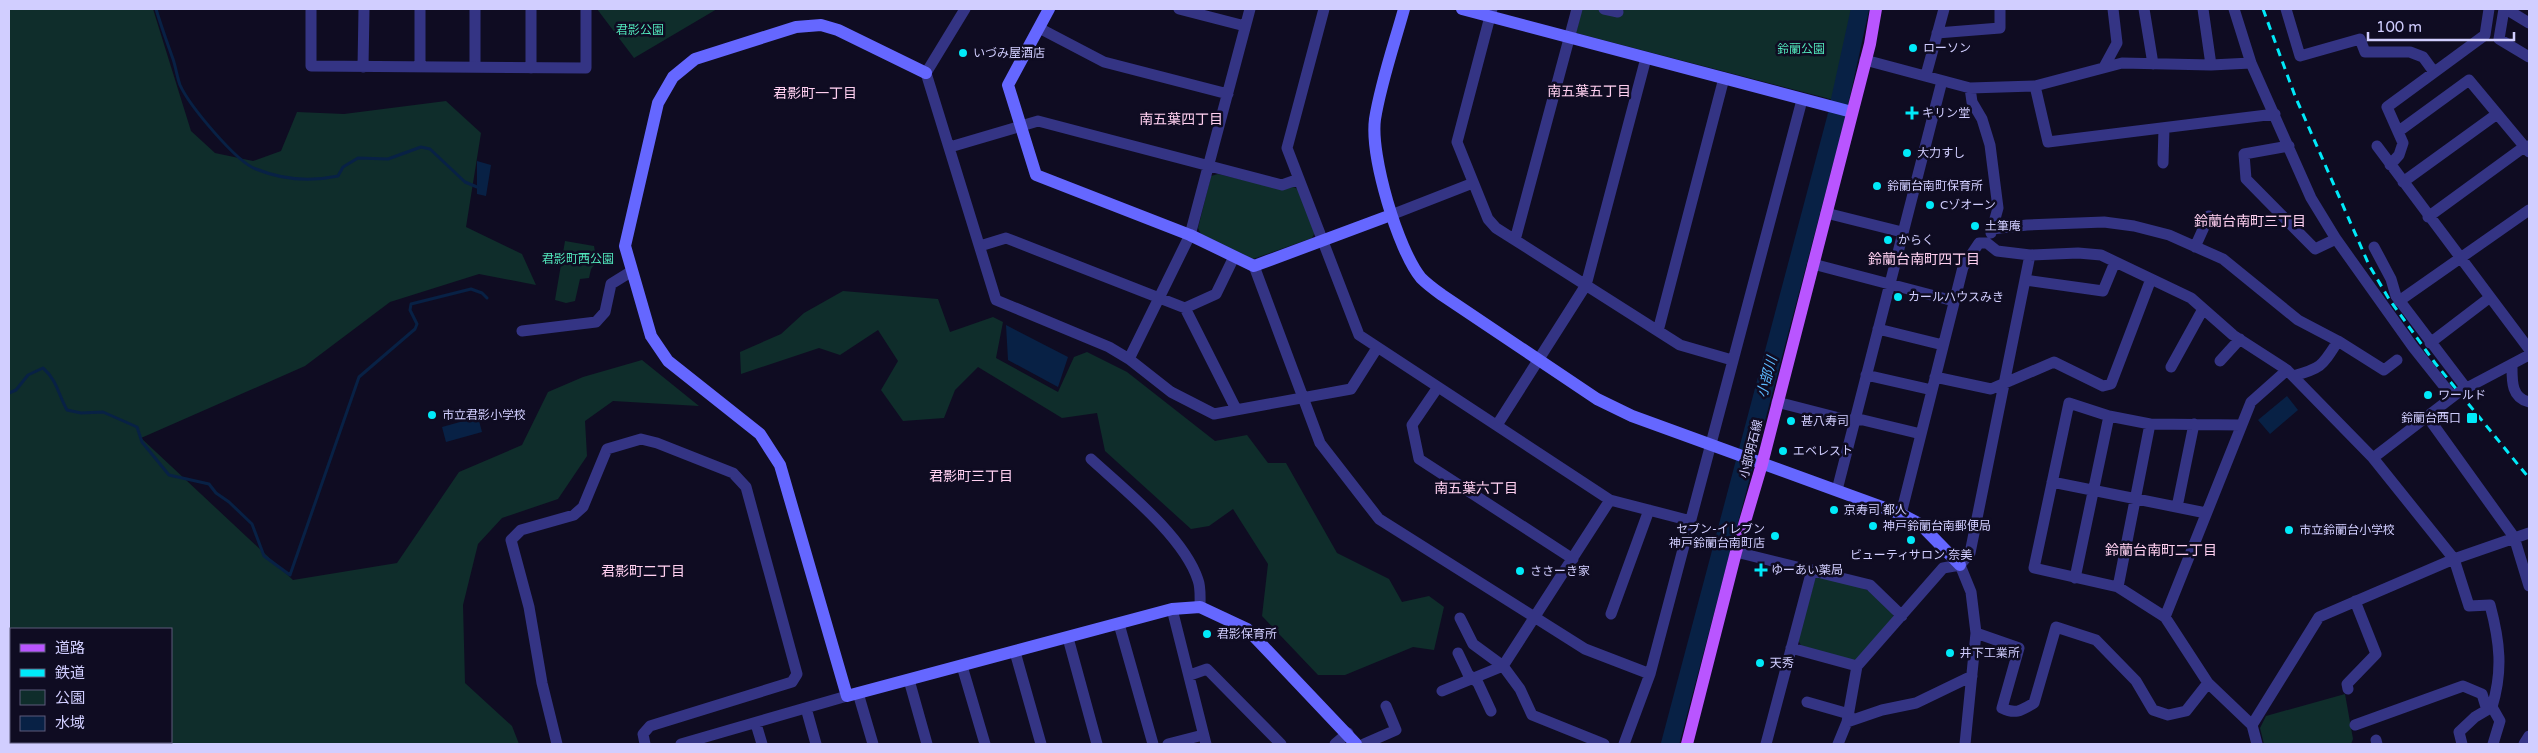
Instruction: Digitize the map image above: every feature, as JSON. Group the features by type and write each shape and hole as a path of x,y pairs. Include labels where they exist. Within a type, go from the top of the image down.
{"main road":[{"name":"小部明石線","path":"1870,44 1876,9"},
{"name":"小部明石線","path":"1687,744 1736,552 1756,462 1777,402 1826,213 1849,111 1870,44 1884,9"}],"street":[{"path":"311,9 311,66 531,68 586,68 586,9"},
{"path":"363,66 364,9"},
{"path":"420,9 420,67"},
{"path":"475,9 475,67"},
{"path":"531,9 531,68"},
{"path":"926,73 965,9"},
{"path":"1049,9 1008,85 1036,175 1190,236 1254,266 1473,184"},
{"path":"1179,9 1245,26"},
{"path":"1129,359 1190,236 1250,9"},
{"path":"1324,9 1287,148 1359,335 1610,500 1691,520"},
{"path":"1404,9 1375,120 1375,154 1392,214 1408,255 1421,278 1442,295 1597,399 1623,412 1712,447 1901,514 1920,524 1960,565 1971,592 1976,633 1964,744"},
{"path":"1462,9 1491,12 1569,38 1849,111"},
{"path":"1515,240 1577,9"},
{"path":"1604,9 1618,12"},
{"path":"1926,75 1944,9"},
{"path":"1937,32 2000,28 2000,9"},
{"path":"2104,67 2117,43 2113,9"},
{"path":"2144,9 2153,64"},
{"path":"2203,9 2211,65"},
{"path":"2234,9 2251,63 2311,198 2336,240 2413,347 2452,396"},
{"path":"2286,9 2300,56 2360,39 2365,52 2410,52 2423,57 2434,72"},
{"path":"2390,165 2399,155 2403,143 2387,107 2485,35 2489,9"},
{"path":"2529,23 2505,9 2499,39 2529,57"},
{"path":"1491,12 1457,142 1488,219 1496,228 1680,345 1732,360"},
{"path":"873,744 852,694 780,465 760,434 668,361 651,336 625,246 658,102 673,77 694,59 796,27 821,25 838,30 926,73 996,300 1109,347 1129,359 1171,392 1214,414 1351,389 1377,348"},
{"path":"1039,28 1104,62 1228,94"},
{"path":"1497,425 1586,285 1646,58"},
{"path":"1865,60 1970,88 2036,86 2122,63 2211,65 2251,63"},
{"path":"1658,331 1724,78"},
{"path":"2399,131 2469,80 2528,148 2428,216"},
{"path":"1837,490 1942,81"},
{"path":"2036,86 2048,142 2275,114"},
{"path":"1970,88 1972,102 1982,119 1990,145 1998,208 1987,243"},
{"path":"1624,744 1650,674 1712,447 1732,360 1802,100"},
{"path":"2403,182 2497,114"},
{"path":"950,147 1038,121 1282,185 1299,179"},
{"path":"2163,163 2164,128"},
{"path":"2289,146 2244,154 2246,180 2315,250 2336,240"},
{"path":"2377,146 2529,349"},
{"path":"2399,301 2461,260 2529,210"},
{"path":"1826,213 1902,232"},
{"path":"2195,247 2209,216"},
{"path":"1992,228 2104,222 2134,226 2169,234 2223,259 2298,320 2338,341 2384,370 2397,360"},
{"path":"980,246 1006,238 1185,308 1236,409"},
{"path":"1901,514 1963,267 1979,243 1987,243 1997,251 2030,255 2078,253 2101,255 2191,298 2240,339 2290,373 2373,458 2454,559 2469,606 2490,605 2499,637 2499,684 2490,709 2475,717 2459,732 2462,744"},
{"path":"2374,247 2391,279 2399,301 2466,388"},
{"path":"1838,744 1848,718 1858,666 1943,568 1960,565 1970,553 2030,255"},
{"path":"1185,308 1216,294 1234,257"},
{"path":"2025,280 2104,291 2115,262"},
{"path":"1813,264 1954,301"},
{"path":"1254,266 1320,443 1379,519 1585,649 1650,674"},
{"path":"522,331 596,322 606,312 611,284 632,271"},
{"path":"1935,377 1991,389 2054,362 2103,386 2111,384 2151,279"},
{"path":"2430,343 2489,298"},
{"path":"2171,367 2203,309"},
{"path":"1878,329 1943,345"},
{"path":"2220,361 2240,339"},
{"path":"2165,616 2251,402 2290,373 2317,370 2324,363 2338,341"},
{"path":"2373,458 2452,396 2512,365 2529,354"},
{"path":"2512,365 2515,394 2522,401 2529,402"},
{"path":"1866,375 1932,390"},
{"path":"1438,387 1412,425 1419,459 1573,559"},
{"path":"1777,402 1846,420 1863,420 1921,434"},
{"path":"2241,425 2150,424 2109,416 2069,403 2034,568 2118,587 2165,616 2208,683 2252,725 2257,744"},
{"path":"2075,578 2109,416"},
{"path":"2427,416 2514,537 2529,586"},
{"path":"2118,587 2150,424"},
{"path":"2177,507 2194,424"},
{"path":"557,744 542,683 529,608 511,540 521,530 574,515 583,507 607,449 641,439 657,443 733,474 746,487 798,674 792,682 650,726 643,734 645,744"},
{"path":"1091,459 1137,501 1183,550 1198,581 1200,607"},
{"path":"2052,482 2206,513"},
{"path":"1442,691 1503,666 1536,618 1610,500"},
{"path":"1611,614 1649,510"},
{"path":"2252,725 2319,617 2454,559 2529,533"},
{"path":"1736,552 1870,585 1902,616"},
{"path":"1766,744 1812,570"},
{"path":"2348,689 2347,684 2376,654 2355,600"},
{"path":"681,744 704,741 852,694 1172,609 1200,607 1247,629 1348,733 1356,744"},
{"path":"1168,744 1204,740 1203,724 1172,609"},
{"path":"1460,618 1473,644 1503,666 1520,689 1532,715 1604,744"},
{"path":"1119,624 1153,744"},
{"path":"1976,633 2018,648 2002,708 2009,712 2019,712 2034,703 2056,627 2096,640 2136,680 2153,710 2168,715 2186,711 2208,683"},
{"path":"1068,638 1097,744"},
{"path":"1791,648 1858,666"},
{"path":"1015,652 1041,744"},
{"path":"1458,653 1468,674 1474,678 1490,711"},
{"path":"962,666 985,744"},
{"path":"1190,675 1207,669 1281,744"},
{"path":"1807,702 1848,718 1916,703 1972,676"},
{"path":"910,680 928,744"},
{"path":"2355,726 2463,686 2482,694 2490,709 2500,721 2493,744"},
{"path":"1364,744 1396,730 1386,706"},
{"path":"806,708 816,744"},
{"path":"756,724 762,744"},
{"path":"1335,744 1348,733"},
{"path":"2524,744 2529,736"}],"green space":[{"path":"9,9 153,9 191,131 215,153 253,161 281,151 297,112 344,114 446,101 481,133 466,227 522,254 536,285 479,274 390,302 305,366 141,438 293,580 397,563 459,472 522,445 548,392 583,377 642,360 699,406 613,401 585,421 587,456 558,499 502,518 478,544 463,605 465,683 512,726 519,744 9,744"},
{"name":"君影公園","path":"597,9 717,9 634,58"},
{"name":"鈴蘭公園","path":"1582,9 1856,9 1834,100 1576,33"},
{"path":"1218,174 1281,189 1291,186 1300,190 1315,232 1312,238 1253,259 1201,234 1198,228 1211,176"},
{"name":"君影町西公園","path":"565,241 594,246 595,252 599,253 600,258 591,269 589,278 580,279 575,301 566,303 555,300"},
{"path":"843,291 938,299 950,332 993,317 1003,322 996,358 1058,392 1074,357 1087,352 1127,372 1215,441 1247,435 1268,463 1286,463 1337,553 1389,579 1402,602 1429,596 1444,607 1434,650 1413,647 1345,675 1318,675 1262,616 1268,564 1233,509 1209,526 1191,529 1105,451 1097,413 1062,418 978,367 955,390 944,418 903,421 881,390 898,361 878,330 840,355 819,348 741,374 740,352 781,334 804,313"},
{"path":"1820,576 1852,584 1874,593 1890,608 1894,618 1859,659 1852,661 1803,649 1798,640 1815,579"},
{"path":"2345,694 2353,739 2351,744 2264,744 2260,728 2266,716"}],"water":[{"path":"477,161 491,165 486,196 477,194"},
{"path":"1006,325 1068,357 1058,387 1008,360"},
{"path":"2287,396 2298,410 2270,434 2258,420"},
{"path":"478,417 482,432 446,442 442,427"}],"waterway":[{"path":"156,9 180,85 185,94 203,119 226,145 237,156 256,169 286,178 328,178 338,176 343,167 358,158 388,159 421,147 430,149 465,182 477,187"},
{"name":"小部川","path":"1670,744 1836,118 1860,9"},
{"path":"9,393 16,390 28,375 43,368 54,382 67,410 81,413 103,412 137,427 142,442 169,475 209,484 216,493 229,502 252,524 264,556 290,575 359,377 415,329 417,324 410,310 411,304 471,289 482,293 487,298"}],"railway":[{"path":"2263,9 2295,96 2369,265 2389,299 2435,363 2529,478"}],"place":[{"name":"ローソン","path":"1913,48"},
{"name":"いづみ屋酒店","path":"963,53"},
{"name":"キリン堂","path":"1912,113"},
{"name":"大力すし","path":"1907,153"},
{"name":"鈴蘭台南町保育所","path":"1877,186"},
{"name":"Cゾオーン","path":"1930,205"},
{"name":"土筆庵","path":"1975,226"},
{"name":"からく","path":"1888,240"},
{"name":"カールハウスみき","path":"1898,297"},
{"name":"ワールド","path":"2428,395"},
{"name":"市立君影小学校","path":"432,415"},
{"name":"鈴蘭台西口","path":"2472,418"},
{"name":"甚八寿司","path":"1791,421"},
{"name":"エベレスト","path":"1783,451"},
{"name":"京寿司 都人","path":"1834,510"},
{"name":"神戸鈴蘭台南郵便局","path":"1873,526"},
{"name":"市立鈴蘭台小学校","path":"2289,530"},
{"name":"セブン-イレブン 神戸鈴蘭台南町店","path":"1775,536"},
{"name":"ビューティサロン 奈美","path":"1911,540"},
{"name":"ゆーあい薬局","path":"1761,570"},
{"name":"ささーき家","path":"1520,571"},
{"name":"君影保育所","path":"1207,634"},
{"name":"井下工業所","path":"1950,653"},
{"name":"天秀","path":"1760,663"}],"district":[{"name":"南五葉五丁目","path":"1589,91"},
{"name":"君影町一丁目","path":"815,93"},
{"name":"南五葉四丁目","path":"1181,119"},
{"name":"鈴蘭台南町三丁目","path":"2250,221"},
{"name":"鈴蘭台南町四丁目","path":"1924,259"},
{"name":"君影町三丁目","path":"971,476"},
{"name":"南五葉六丁目","path":"1476,488"},
{"name":"鈴蘭台南町二丁目","path":"2161,550"},
{"name":"君影町二丁目","path":"643,571"}]}
